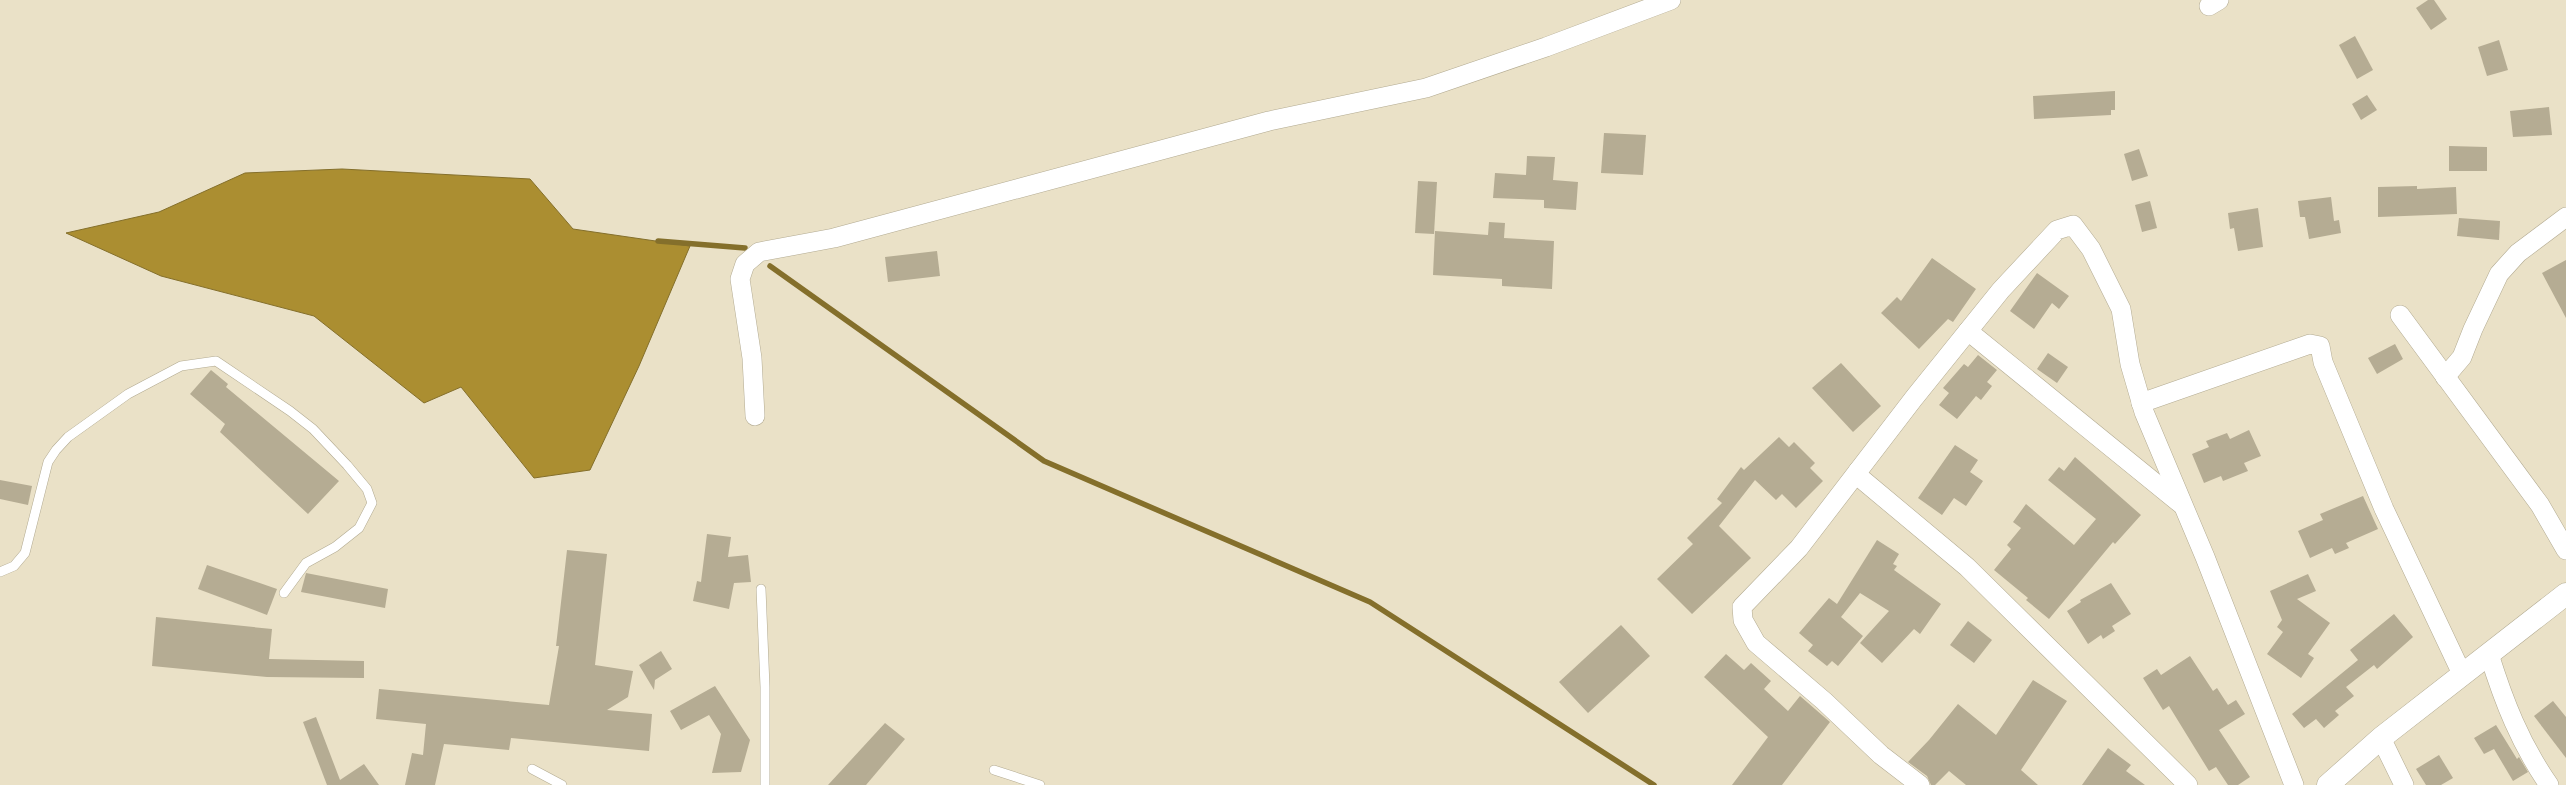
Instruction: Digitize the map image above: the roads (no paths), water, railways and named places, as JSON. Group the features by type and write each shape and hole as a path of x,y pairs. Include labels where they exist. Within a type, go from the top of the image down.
{"street":[{"path":"755,416 752,358 740,279 745,264 759,252 834,238 1269,121 1426,88 1546,47 1671,0"},
{"path":"2445,377 2462,357 2472,330 2499,274 2518,253 2566,217"},
{"path":"1920,785 1881,756 1824,701 1756,643 1743,620 1742,607 1799,548 2001,290 2057,230 2073,225 2091,249 2121,309 2130,364 2141,402 2184,506 2294,785"},
{"path":"2400,315 2540,505 2566,550"},
{"path":"1968,331 2184,506"},
{"path":"2141,402 2310,344 2320,346 2323,362 2384,510 2462,674"},
{"path":"1858,471 1858,476 1967,567 2188,785"},
{"path":"2328,785 2381,738 2566,594"},
{"path":"2489,654 2506,708 2536,766 2549,785"},
{"path":"2381,738 2404,785"}],"lane":[{"path":"0,572 14,566 25,553 48,462 68,437 128,394 181,366 216,361 259,389 313,429 367,489 372,503 358,528 335,547 306,563 284,593"},
{"path":"761,589 765,687 765,785"},
{"path":"532,769 562,785"},
{"path":"994,770 1040,785"}],"waterway":[{"path":"658,241 745,248"},
{"path":"770,266 1044,461 1370,602 1654,785"}]}
